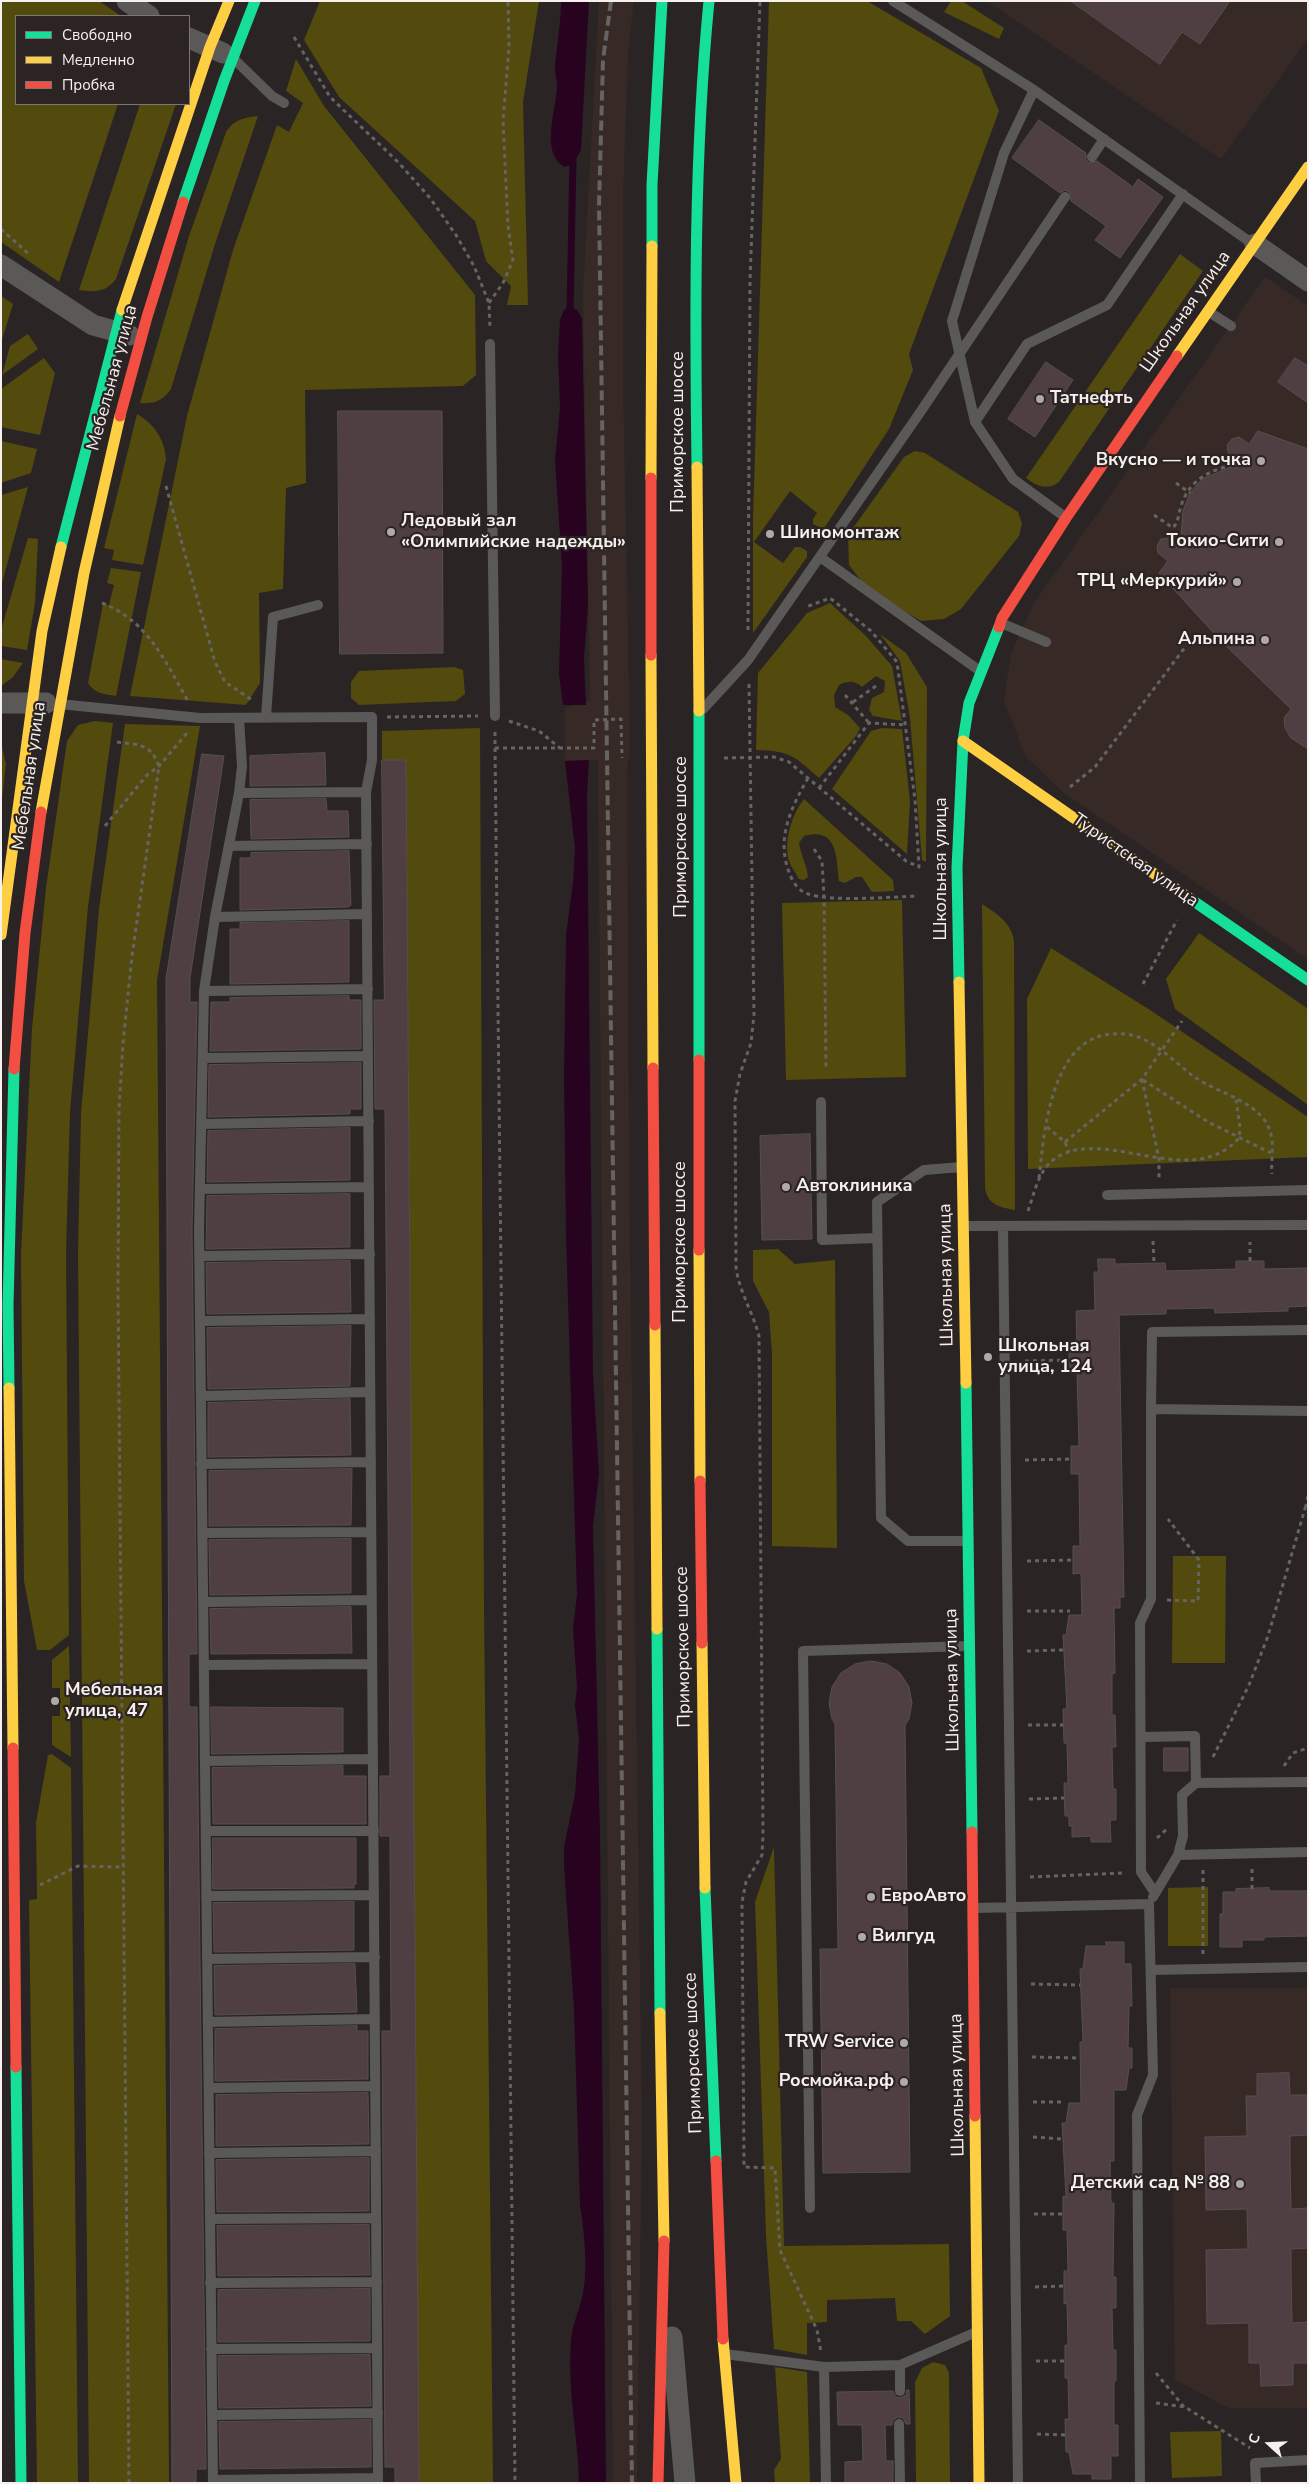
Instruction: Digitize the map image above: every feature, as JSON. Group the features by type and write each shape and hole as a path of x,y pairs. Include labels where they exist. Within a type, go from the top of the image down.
{"street":[{"path":"127,1 148,15"},
{"name":"Мебельная улица","path":"1,935 42,630 68,515 115,331 210,47 230,1"},
{"name":"Мебельная улица","path":"22,2483 8,1314 12,1128 11,1037 57,704 95,520 140,338 198,156 255,1"},
{"name":"Приморское шоссе","path":"658,2483 664,2245 660,2031 651,769 652,185 662,1"},
{"name":"Приморское шоссе","path":"710,1 703,60 698,210 696,381 699,714 699,1370 704,1868 724,2354 736,2483"},
{"path":"190,38 233,58"},
{"name":"Школьная улица","path":"979,2483 970,1541 957,868 963,741 969,703 1000,622 1066,518 1308,167"},
{"path":"1254,244 1308,281"},
{"path":"1,265 93,325 140,338"},
{"path":"1,703 31,702 57,704"},
{"name":"Туристская улица","path":"963,741 1308,980"},
{"path":"664,2245 685,2483"}],"lane":[{"path":"893,1 1034,90 1254,244"},
{"path":"233,58 272,96 284,102"},
{"path":"1034,90 1004,153 952,321 975,422 1012,479 1066,518"},
{"path":"1092,157 1104,139"},
{"path":"975,422 1027,344 1107,305 1183,194"},
{"path":"699,714 748,660 919,414 1065,197"},
{"path":"1208,311 1231,326"},
{"path":"490,344 495,716"},
{"path":"820,557 980,671"},
{"path":"267,713 273,617 318,605"},
{"path":"1000,622 1046,642"},
{"path":"57,704 200,718 239,719 267,713 372,717 372,760 366,792 378,2480 213,2481 201,1464 200,1188 204,991 215,917 239,793 242,766 239,719"},
{"path":"239,793 366,792"},
{"path":"229,846 367,844"},
{"path":"215,917 367,914"},
{"path":"204,991 368,990"},
{"path":"202,1058 368,1056"},
{"path":"821,1102 822,1240 877,1238"},
{"path":"201,1124 368,1122"},
{"path":"963,1167 924,1170 877,1202 881,1518 908,1541 970,1541"},
{"path":"200,1188 369,1187"},
{"path":"1107,1194 1308,1190"},
{"path":"964,1226 1308,1224"},
{"path":"1002,1226 1018,2483"},
{"path":"199,1256 370,1254"},
{"path":"200,1321 370,1319"},
{"path":"1155,1893 1141,1872 1142,1737 1140,1623 1151,1599 1152,1332 1308,1330"},
{"path":"201,1396 370,1392"},
{"path":"1151,1409 1308,1411"},
{"path":"201,1464 371,1462"},
{"path":"202,1533 371,1532"},
{"path":"203,1602 372,1600"},
{"path":"810,2208 802,1651 971,1646"},
{"path":"204,1665 372,1664"},
{"path":"1142,1737 1195,1736 1196,1783"},
{"path":"205,1761 373,1759"},
{"path":"1140,2483 1137,2115 1153,2075 1149,1904 1178,1855 1183,1836 1182,1795 1196,1783 1308,1782"},
{"path":"206,1831 374,1831"},
{"path":"1178,1855 1308,1852"},
{"path":"206,1896 374,1895"},
{"path":"973,1908 1149,1904"},
{"path":"207,1959 375,1957"},
{"path":"1151,1970 1308,1967"},
{"path":"208,2022 375,2019"},
{"path":"208,2088 375,2086"},
{"path":"209,2153 376,2151"},
{"path":"210,2219 376,2218"},
{"path":"210,2283 376,2282"},
{"path":"7,2313 20,2313"},
{"path":"724,2354 824,2367 900,2365 915,2357 978,2332"},
{"path":"212,2349 377,2348"},
{"path":"900,2365 900,2391"},
{"path":"824,2367 826,2483"},
{"path":"212,2415 378,2413"},
{"path":"899,2424 900,2483"},
{"path":"1256,2483 1255,2463 1308,2460"}],"path":[{"path":"489,303 503,283 513,260 508,226 503,121 509,47 508,1"},
{"path":"760,1 750,281 748,660 754,1015 751,1043 740,1074 735,1101 736,1267 738,1281 751,1309 759,1336 763,1835 762,1855 746,1882 742,1902 744,2167 775,2168 780,2250 817,2330 824,2367"},
{"path":"294,37 330,97 399,162 430,198 470,258 489,303 490,344"},
{"path":"1,229 32,257"},
{"path":"1154,515 1173,528 1179,520 1180,508 1189,492 1210,471 1230,466 1233,462 1235,464"},
{"path":"1176,483 1189,492"},
{"path":"166,486 215,662 225,682 267,713"},
{"path":"720,758 782,759 808,778 906,861 919,867 915,800 897,662 871,631 830,598 803,608"},
{"path":"98,601 119,610 163,653 186,697 200,718 159,766 146,775 105,826"},
{"path":"1068,788 1095,767 1186,646"},
{"path":"853,702 876,686"},
{"path":"845,694 869,723 906,725"},
{"path":"495,716 515,2483"},
{"path":"372,717 495,716 539,731 561,749"},
{"path":"495,748 594,748 594,720 621,719 622,758"},
{"path":"819,788 869,723"},
{"path":"116,742 147,747 154,754 159,766 132,956 119,1108 118,1298 129,2483"},
{"path":"808,778 789,817 784,835 785,861 798,889 807,894 824,897 918,896"},
{"path":"814,848 822,861 824,897 826,1068"},
{"path":"1143,984 1179,916"},
{"path":"1065,1142 1142,1079 1182,1021"},
{"path":"1023,1226 1040,1178 1046,1127 1055,1090 1065,1065 1081,1048 1098,1037 1117,1032 1140,1037 1162,1051 1194,1076 1258,1112 1267,1124 1272,1140 1271,1153 1208,1122 1142,1079"},
{"path":"1142,1079 1159,1160"},
{"path":"1040,1178 1052,1161 1069,1152 1114,1150 1159,1160 1204,1158 1221,1153 1239,1138 1240,1127 1236,1100"},
{"path":"1046,1127 1065,1142 1069,1152"},
{"path":"1250,1245 1250,1261"},
{"path":"1154,1246 1154,1263"},
{"path":"1024,1361 1069,1360"},
{"path":"1026,1460 1071,1460"},
{"path":"1151,1496 1199,1560 1198,1601 1151,1599"},
{"path":"1196,1783 1204,1774 1249,1684 1268,1636 1308,1496"},
{"path":"1306,1505 1308,1512"},
{"path":"1027,1561 1073,1560"},
{"path":"1027,1611 1070,1611"},
{"path":"1027,1651 1063,1650"},
{"path":"1028,1725 1063,1725"},
{"path":"1272,1782 1293,1754 1308,1748"},
{"path":"1029,1799 1064,1798"},
{"path":"1141,1852 1182,1815"},
{"path":"32,1888 78,1866 123,1867"},
{"path":"1252,1869 1252,1889"},
{"path":"1030,1877 1141,1872"},
{"path":"1203,1887 1203,1946"},
{"path":"1031,1984 1080,1985"},
{"path":"1032,2057 1080,2058"},
{"path":"1033,2102 1065,2102"},
{"path":"1033,2138 1062,2139"},
{"path":"1034,2214 1063,2214"},
{"path":"1035,2287 1064,2286"},
{"path":"1139,2353 1185,2407 1255,2451"},
{"path":"1036,2361 1065,2361"},
{"path":"1139,2400 1185,2407"},
{"path":"1036,2434 1065,2435"}],"shaded area":[{"path":"1,1 99,1 120,15 15,15 15,105 118,105 59,282 1,242"},
{"path":"320,1 539,1 523,102 528,305 507,305 511,286 486,261 475,221 339,97 304,40"},
{"path":"561,1 589,1 581,150 573,164 565,167 557,160 551,141 557,85 555,68"},
{"path":"599,1 634,1 628,51 623,194 623,384 630,750 627,768 629,1184 642,2127 637,2483 613,2483 598,760 565,761 565,708 590,701 583,294"},
{"path":"769,1 867,1 981,68 999,111 909,354 913,370 889,429 825,527 813,524 813,519 817,513 790,491 754,542 783,563 795,547 800,547 807,551 807,557 753,633 753,517"},
{"path":"951,1 962,1 1004,28 999,39 944,12"},
{"path":"987,1 1308,1 1308,39 1221,159"},
{"path":"296,59 324,106 475,295 476,375 463,386 305,390 306,483 286,488 283,589 259,593 260,683 246,705 130,696 187,416 233,250 277,125 289,132 303,103 286,91"},
{"path":"140,105 176,105 116,279 104,289 79,290"},
{"path":"258,116 215,244 171,389 158,401 140,403 189,236 226,132 233,124 240,120"},
{"path":"1180,254 1203,271 1059,482 1046,487 1030,481 1026,478"},
{"path":"1265,277 1308,306 1308,959 1064,793 1026,757 1004,701 1011,653 1034,603"},
{"path":"1,296 13,304 1,343"},
{"path":"570,306 577,310 582,318 588,606 584,658 586,705 563,705 559,674 562,567 555,460 560,408 558,355 560,320 564,310"},
{"path":"28,334 38,349 2,375 10,346"},
{"path":"44,358 55,373 40,435 1,427 1,389"},
{"path":"137,414 158,433 166,459 143,565 112,560 114,550 104,548"},
{"path":"1,441 37,449 31,473 1,483"},
{"path":"915,451 925,453 1018,512 1022,524 1019,536 961,609 944,619 921,621 868,590 849,565 848,535 904,457"},
{"path":"28,487 1,587 1,495"},
{"path":"28,538 38,539 35,603 27,650 1,646 1,630"},
{"path":"111,568 141,572 116,696 97,691 88,683 103,604 109,605 114,585 107,583"},
{"path":"830,603 866,636 892,666 902,721 873,716 869,710 872,698 884,692 885,681 876,676 862,687 851,682 839,685 834,695 835,707 848,715 860,728 856,736 819,778 804,764 785,753 756,750 758,673 807,613"},
{"path":"880,634 906,653 927,687 926,862 922,860 910,718 900,661"},
{"path":"1,659 23,663 12,678 1,686"},
{"path":"454,667 463,670 465,694 456,701 359,705 351,698 351,682 359,671"},
{"path":"95,721 113,723 88,907 70,1112 66,1254 69,1635 50,1650 37,1650 24,1581 21,1255 32,1028 46,888 67,741 78,725"},
{"path":"125,724 200,726 157,980 169,2483 89,2483 78,1254 81,1113 99,909"},
{"path":"480,728 484,1607 493,2483 419,2483 406,761 382,760 382,731"},
{"path":"882,728 902,729 910,801 907,854 832,789 871,731"},
{"path":"1,743 6,764 1,807"},
{"path":"589,760 587,794 593,1374 599,1474 593,1526 600,1834 606,2483 579,2483 570,2377 571,2341 583,2293 585,2261 580,2205 574,2009 564,1866 564,1847 575,1794 579,1740 575,1705 577,1687 573,1629 577,1594 566,1237 564,1076 566,935 573,883 575,849 565,761"},
{"path":"804,799 893,880 894,891 872,892 862,877 856,877 845,883 839,881 836,854 833,846 823,836 815,834 804,836 799,843 808,877 804,880 799,879 789,861 787,845 792,820"},
{"path":"902,900 906,1077 786,1080 782,903"},
{"path":"982,904 1006,923 1014,940 1015,1210 1004,1208 992,1202 986,1194 985,1188"},
{"path":"1199,933 1308,1009 1308,1105 1175,1009 1166,979"},
{"path":"1051,948 1150,1010 1308,1117 1308,1157 1028,1169 1027,999"},
{"path":"778,1249 795,1264 835,1260 837,1548 772,1546 772,1354 769,1312 753,1281 753,1250"},
{"path":"1173,1556 1226,1556 1225,1663 1172,1663"},
{"path":"69,1646 71,1757 52,1745 52,1716 60,1716 60,1688 52,1688 52,1660"},
{"path":"52,1754 71,1768 78,2483 37,2483 29,1900 37,1899 36,1823 48,1755"},
{"path":"774,1847 784,2246 949,2244 950,2316 925,2334 911,2321 897,2321 895,2298 827,2300 827,2322 807,2323 807,2355 774,2349 766,2236 755,1902"},
{"path":"1208,1887 1208,1946 1168,1946 1168,1888"},
{"name":"Детский сад № 88","path":"1170,1988 1308,1988 1308,2408 1229,2408 1175,2380"},
{"path":"933,2362 945,2365 949,2373 950,2483 916,2483 915,2382 922,2368"},
{"path":"775,2367 807,2372 810,2483 775,2483 774,2470 781,2459"},
{"path":"1221,2431 1222,2476 1172,2478 1170,2432"}],"building":[{"path":"1071,1 1230,1 1200,44 1182,32 1160,64"},
{"path":"1039,120 1086,153 1086,160 1089,163 1097,161 1133,187 1138,179 1163,197 1120,258 1095,240 1106,226 1071,201 1069,192 1065,190 1060,193 1012,158"},
{"path":"1295,358 1308,366 1308,403 1278,382"},
{"name":"Татнефть","path":"1046,362 1073,380 1035,437 1008,419"},
{"name":"Ледовый зал «Олимпийские надежды»","path":"338,411 442,411 443,653 340,654"},
{"name":"ТРЦ «Меркурий»","path":"1258,431 1308,449 1308,749 1291,738 1285,728 1284,718 1291,709 1221,641 1159,573 1168,561 1158,553 1157,546 1161,539 1181,536 1183,511 1190,493 1202,479 1231,467 1227,445 1232,439 1239,437 1249,444"},
{"path":"325,753 326,785 250,786 250,756"},
{"path":"202,754 224,756 190,978 190,1002 197,1002 192,1230 197,1654 189,1654 189,1707 197,1707 206,2469 196,2469 196,2483 172,2483 166,979"},
{"path":"382,760 406,760 419,2483 395,2483 395,2467 385,2467 382,2031 391,2031 390,1836 380,1836 380,1776 390,1776 385,1109 375,1109 374,1000 384,1000"},
{"path":"326,799 327,811 348,811 349,837 251,839 250,800"},
{"path":"349,851 351,905 348,907 240,910 240,858 251,858 251,853"},
{"path":"349,921 349,982 230,984 230,929 240,929 240,923"},
{"path":"349,996 349,1000 361,1000 361,1049 210,1051 211,1002 230,1002 230,998"},
{"path":"361,1063 361,1109 350,1109 350,1114 208,1117 209,1065"},
{"path":"350,1128 350,1180 207,1182 208,1131"},
{"name":"Автоклиника","path":"810,1134 812,1239 762,1240 760,1136"},
{"path":"350,1194 350,1247 206,1249 207,1196"},
{"path":"1098,1259 1115,1259 1115,1264 1165,1263 1166,1271 1236,1269 1236,1261 1264,1261 1264,1269 1308,1268 1308,1306 1288,1307 1288,1311 1215,1313 1214,1308 1166,1309 1166,1314 1119,1315 1124,1597 1120,1597 1120,1608 1114,1608 1115,1673 1112,1674 1112,1715 1115,1715 1116,1747 1112,1747 1113,1789 1116,1789 1116,1820 1110,1820 1111,1842 1091,1842 1091,1836 1072,1837 1072,1826 1069,1826 1069,1816 1065,1816 1064,1783 1068,1783 1067,1743 1064,1743 1063,1709 1067,1709 1063,1635 1066,1635 1069,1615 1082,1615 1081,1573 1073,1574 1073,1546 1080,1546 1079,1474 1071,1474 1071,1446 1079,1446 1077,1373 1069,1373 1069,1347 1077,1347 1076,1311 1095,1310 1094,1272 1098,1272"},
{"path":"350,1261 351,1312 207,1314 206,1263"},
{"path":"351,1326 350,1386 208,1389 207,1328"},
{"path":"350,1399 351,1455 208,1457 208,1403"},
{"path":"352,1469 351,1525 209,1526 209,1471"},
{"path":"351,1539 351,1593 210,1595 209,1540"},
{"path":"351,1607 352,1653 211,1654 210,1609"},
{"path":"871,1661 887,1664 900,1673 909,1687 912,1703 909,1719 905,1725 910,2172 823,2173 820,1949 838,1949 835,1724 832,1719 829,1703 832,1687 841,1673 855,1664"},
{"path":"211,1707 343,1708 343,1752 212,1754"},
{"path":"1164,1748 1188,1748 1188,1771 1164,1771"},
{"path":"343,1766 343,1776 366,1776 366,1824 213,1824 212,1768"},
{"path":"213,1838 356,1838 356,1884 354,1884 354,1888 213,1889"},
{"path":"1269,1888 1269,1891 1308,1891 1308,1936 1264,1937 1264,1940 1242,1940 1242,1947 1220,1947 1220,1914 1223,1914 1223,1892 1236,1892 1236,1889"},
{"path":"354,1902 354,1950 214,1952 213,1903"},
{"path":"1106,1942 1124,1942 1124,1964 1131,1964 1132,2006 1129,2006 1128,2048 1132,2048 1132,2068 1129,2068 1126,2090 1114,2090 1114,2161 1110,2161 1111,2203 1114,2203 1113,2277 1116,2277 1116,2308 1112,2308 1113,2350 1116,2350 1114,2425 1118,2425 1118,2456 1111,2456 1111,2479 1092,2479 1092,2474 1073,2474 1069,2452 1066,2452 1065,2419 1069,2419 1068,2378 1065,2378 1065,2345 1068,2345 1067,2303 1064,2304 1064,2271 1068,2271 1067,2230 1063,2230 1063,2196 1066,2197 1062,2123 1066,2123 1069,2103 1081,2103 1080,2042 1083,2042 1080,1969 1083,1969 1086,1946 1106,1946"},
{"path":"355,1964 357,2012 215,2015 214,1966"},
{"path":"357,2026 357,2031 368,2031 368,2079 215,2081 215,2029"},
{"path":"1289,2073 1290,2095 1308,2095 1308,2135 1290,2136 1290,2158 1291,2209 1308,2208 1308,2248 1291,2249 1291,2271 1292,2323 1308,2322 1308,2363 1293,2363 1293,2385 1261,2386 1260,2363 1249,2363 1249,2323 1207,2324 1206,2250 1248,2249 1247,2209 1206,2210 1205,2137 1247,2136 1246,2096 1257,2096 1257,2074"},
{"path":"368,2093 369,2144 216,2146 216,2095"},
{"path":"369,2158 369,2211 217,2212 216,2160"},
{"path":"369,2225 370,2275 218,2276 217,2226"},
{"path":"370,2289 370,2341 218,2342 218,2290"},
{"path":"370,2355 371,2406 219,2408 218,2356"},
{"path":"907,2390 909,2390 910,2424 906,2424 903,2418 898,2417 893,2420 892,2425 885,2425 886,2461 893,2461 893,2483 845,2483 845,2462 863,2461 862,2425 838,2425 837,2392 893,2391 896,2397 900,2398 906,2395"},
{"path":"371,2420 371,2467 220,2469 219,2422"}],"waterway":[{"path":"570,313 573,157"}],"railway":[{"path":"611,1 603,60 599,205 632,2483"}],"traffic: fast":[{"path":"183,202 224,81 255,1"},
{"path":"652,246 652,185 662,1"},
{"path":"697,467 696,292 698,175 709,1"},
{"path":"61,547 122,310"},
{"path":"959,982 957,868 963,741 969,703 999,627"},
{"path":"699,711 699,1060"},
{"path":"1192,900 1308,980"},
{"path":"9,1388 8,1305 14,1069"},
{"path":"966,1383 972,1832"},
{"path":"657,1629 660,2013"},
{"path":"705,1888 716,2161"},
{"path":"16,2067 21,2483"}],"traffic: slow":[{"path":"122,310 210,47 229,1"},
{"path":"1177,356 1308,167"},
{"path":"651,478 652,246"},
{"path":"41,812 84,573 120,416"},
{"path":"697,467 699,711"},
{"path":"1,935 42,631 61,547"},
{"path":"651,655 653,1068"},
{"path":"963,741 1192,900"},
{"path":"959,982 966,1383"},
{"path":"699,1250 700,1481"},
{"path":"655,1325 657,1629"},
{"path":"9,1388 13,1748"},
{"path":"702,1643 705,1888"},
{"path":"660,2013 664,2241"},
{"path":"975,2116 979,2483"},
{"path":"723,2339 736,2483"}],"traffic: jam":[{"path":"120,416 147,317 183,202"},
{"path":"999,627 1002,618 1066,518 1177,356"},
{"path":"651,478 651,655"},
{"path":"14,1069 25,933 41,812"},
{"path":"699,1060 699,1250"},
{"path":"653,1068 655,1325"},
{"path":"700,1481 702,1643"},
{"path":"13,1748 16,2067"},
{"path":"972,1832 975,2116"},
{"path":"716,2161 723,2339"},
{"path":"658,2483 664,2241"}],"place":[{"name":"Татнефть","path":"1040,399"},
{"name":"Вкусно — и точка","path":"1261,461"},
{"name":"Ледовый зал «Олимпийские надежды»","path":"391,532"},
{"name":"Шиномонтаж","path":"770,534"},
{"name":"Токио-Сити","path":"1279,542"},
{"name":"ТРЦ «Меркурий»","path":"1237,582"},
{"name":"Альпина","path":"1265,640"},
{"name":"Автоклиника","path":"786,1187"},
{"name":"Школьная улица, 124","path":"988,1357"},
{"name":"Мебельная улица, 47","path":"55,1701"},
{"name":"ЕвроАвто","path":"871,1897"},
{"name":"Вилгуд","path":"862,1937"},
{"name":"TRW Service","path":"904,2043"},
{"name":"Росмойка.рф","path":"904,2082"},
{"name":"Детский сад № 88","path":"1240,2184"}]}
